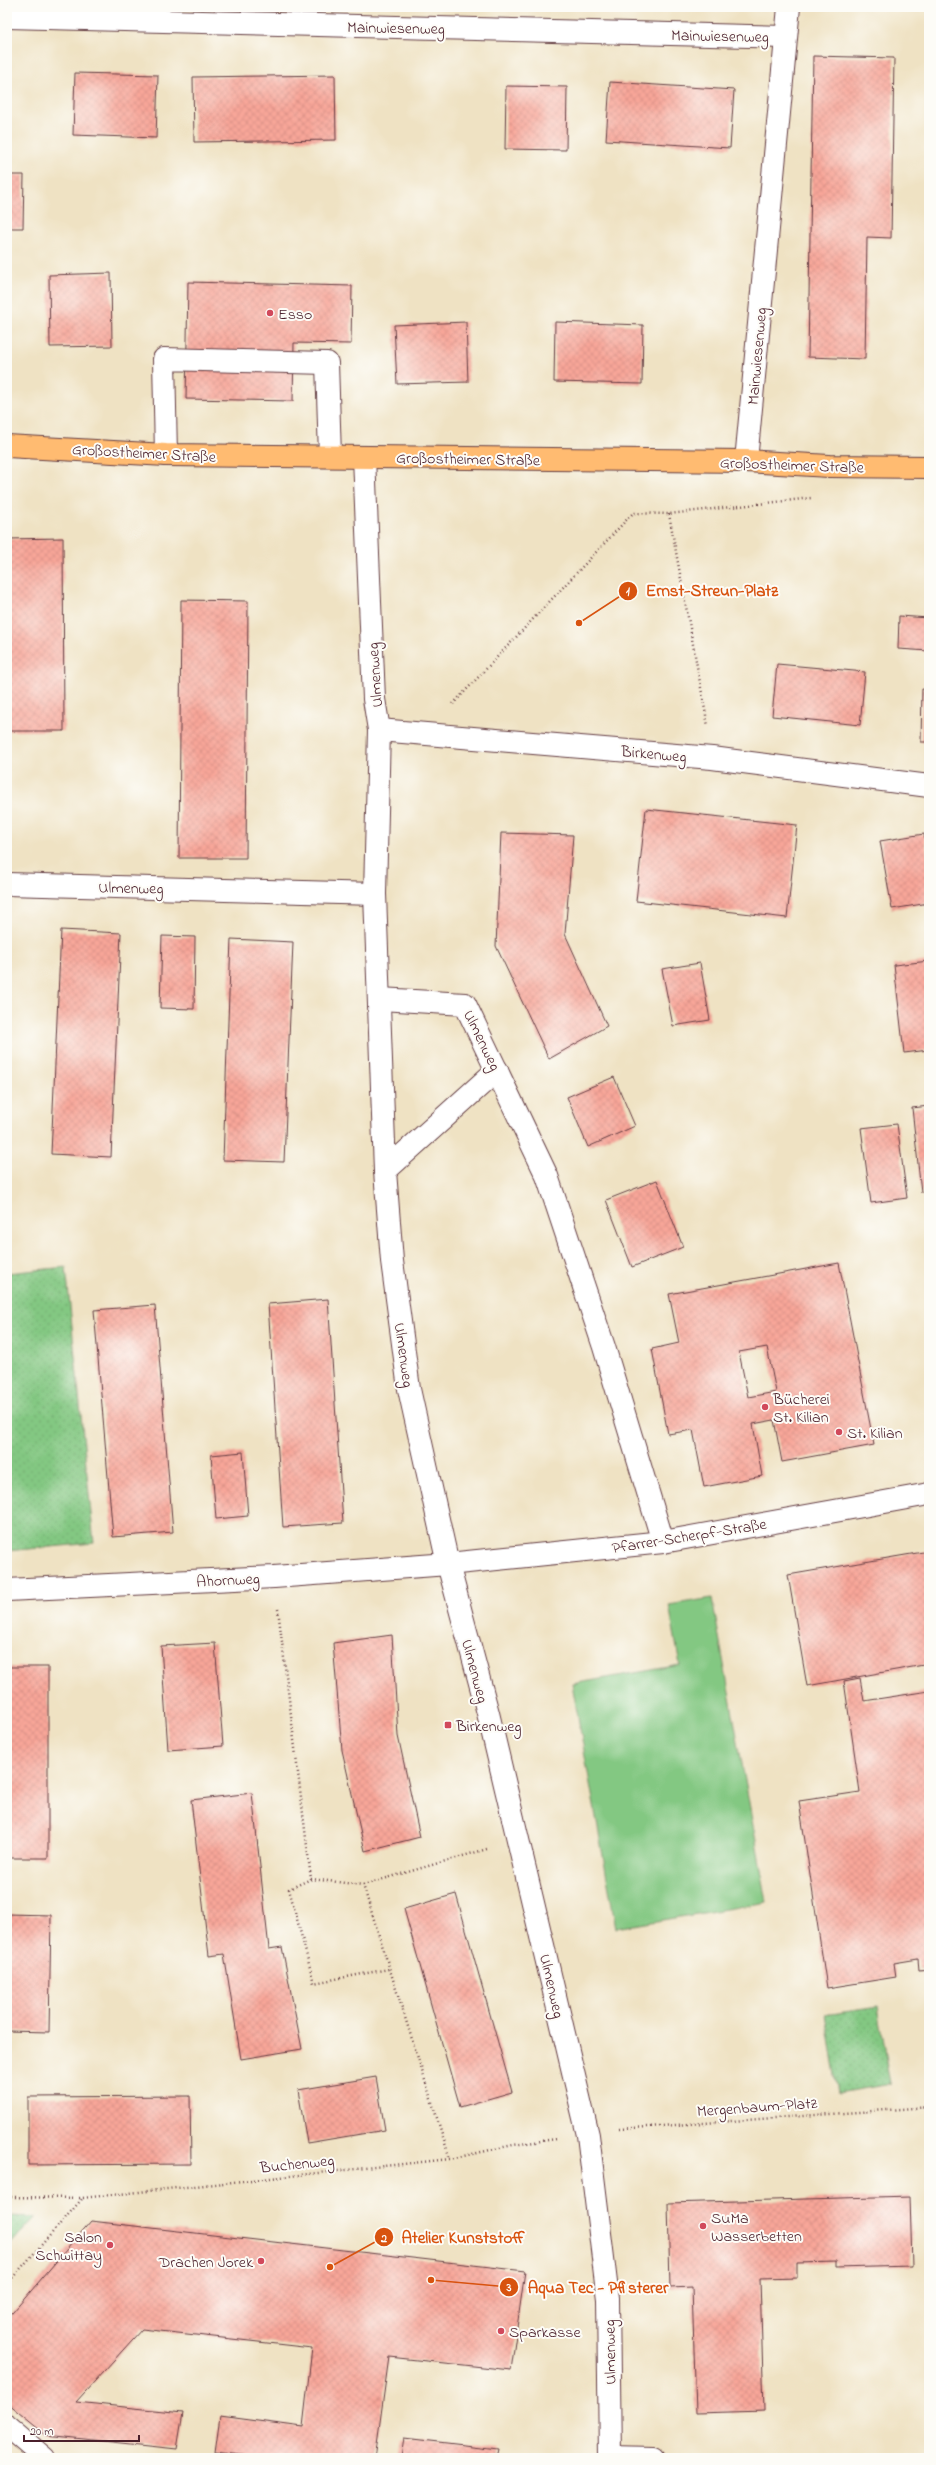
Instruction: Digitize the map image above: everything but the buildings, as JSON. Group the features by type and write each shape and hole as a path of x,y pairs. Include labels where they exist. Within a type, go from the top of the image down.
{"main road":[{"name":"Großostheimer Straße","path":"7,446 166,454 746,461 829,466 929,467"}],"street":[{"name":"Mainwiesenweg","path":"746,461 789,7"},
{"name":"Mainwiesenweg","path":"7,17 785,37"},
{"path":"166,454 164,359 327,363 330,456"},
{"name":"Ulmenweg","path":"364,457 374,699 379,730 375,894 380,999 385,1171 392,1261 409,1389 448,1564 518,1839 588,2135 608,2299 610,2457"},
{"name":"Birkenweg","path":"379,730 712,758 929,786"},
{"name":"Ulmenweg","path":"7,884 375,894"},
{"name":"Ulmenweg","path":"380,999 465,1004 547,1176 602,1340 663,1542"},
{"path":"385,1171 497,1070"},
{"name":"Pfarrer-Scherpf-Straße","path":"448,1564 663,1542 929,1494"},
{"name":"Ahornweg","path":"7,1590 274,1577 448,1564"},
{"path":"7,2426 44,2458"},
{"path":"610,2457 654,2458"}],"path":[{"path":"440,735 445,713 633,514 669,514 818,498"},
{"path":"669,514 710,734 712,758"},
{"path":"274,1577 311,1879"},
{"path":"389,1969 314,1983 289,1888 311,1879 363,1885 518,1839"},
{"path":"363,1885 450,2159"},
{"name":"Mergenbaum-Platz","path":"588,2135 633,2127 929,2107"},
{"name":"Buchenweg","path":"7,2197 82,2198 450,2159 513,2145 588,2135"},
{"path":"7,2284 82,2198"}],"green space":[{"path":"66,1267 94,1543 7,1551 7,1273"},
{"path":"712,1598 767,1902 616,1928 572,1684 680,1665 669,1605"},
{"path":"878,2007 891,2084 838,2093 825,2015"},
{"path":"7,2216 36,2217 7,2248"}],"place":[{"name":"Esso","path":"270,313"},
{"name":"Ernst-Streun-Platz","path":"579,623"},
{"name":"Bücherei St. Kilian","path":"765,1407"},
{"name":"St. Kilian","path":"839,1432"},
{"name":"Birkenweg","path":"448,1725"},
{"name":"SuMa Wasserbetten","path":"703,2226"},
{"name":"Salon Schwittay","path":"110,2245"},
{"name":"Drachen Jorek","path":"261,2261"},
{"name":"Atelier Kunststoff","path":"330,2267"},
{"name":"Aqua Tec - Pfisterer","path":"431,2280"},
{"name":"Sparkasse","path":"501,2331"}]}
